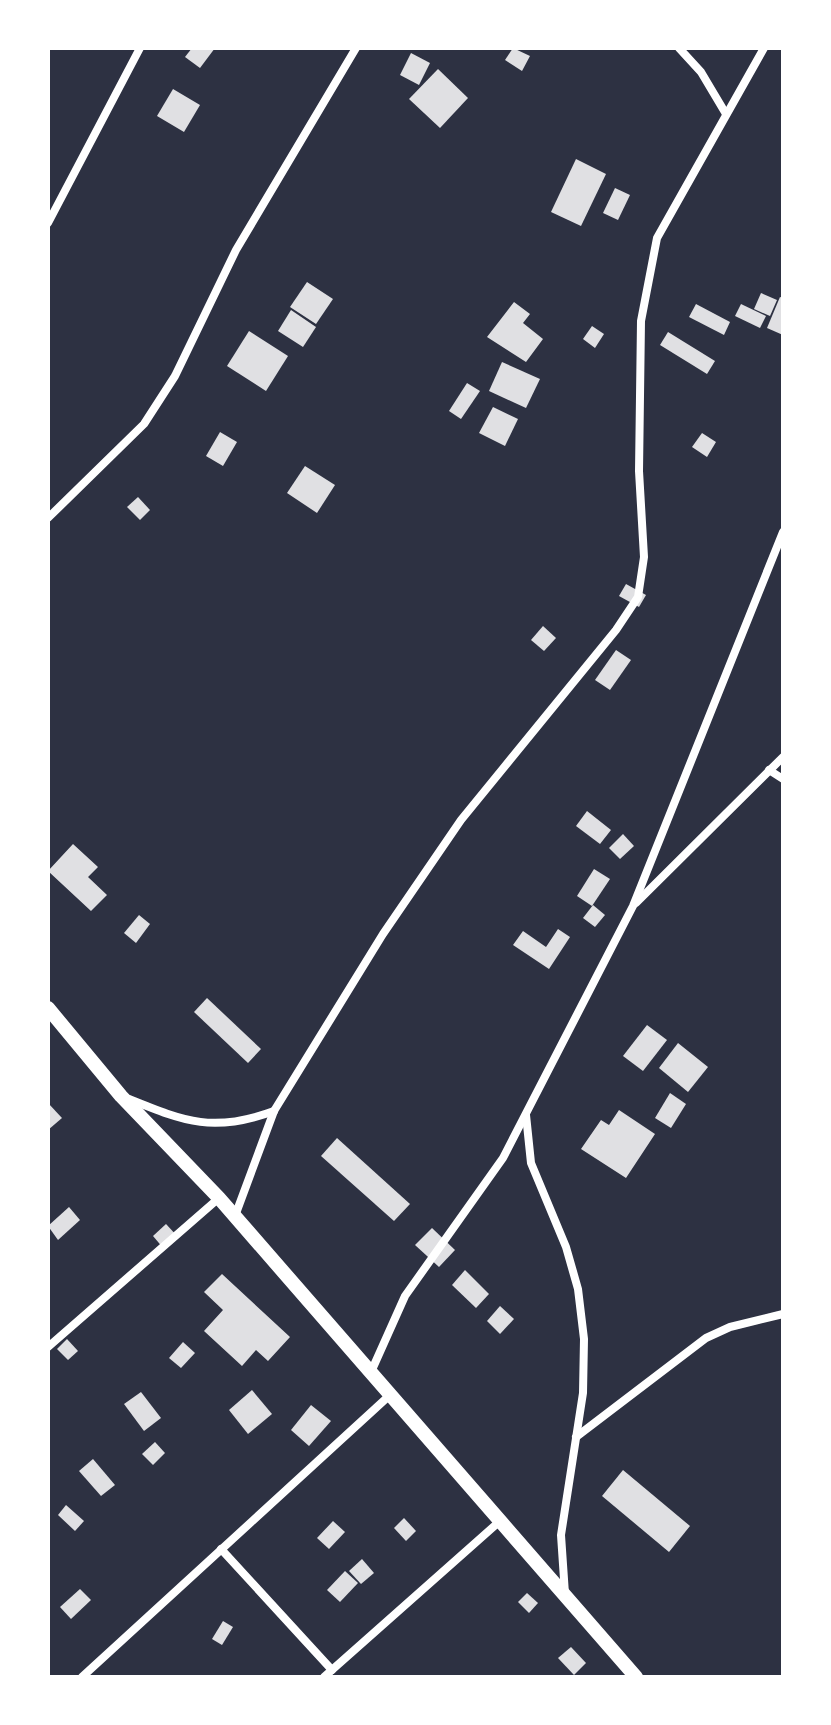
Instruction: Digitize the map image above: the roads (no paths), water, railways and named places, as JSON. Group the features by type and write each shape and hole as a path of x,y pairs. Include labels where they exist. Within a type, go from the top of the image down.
{"street":[{"path":"48,223 140,48"},
{"path":"48,518 152,412 175,376 236,250 356,48"},
{"path":"679,48 701,72 726,114"},
{"path":"235,1217 274,1111 383,934 461,820 616,630 638,597 644,557 639,471 641,321 657,238 764,48"},
{"path":"371,1373 405,1296 503,1158 633,906 783,532"},
{"path":"633,906 783,757"},
{"path":"769,770 783,779"},
{"path":"48,1008 121,1096 219,1198 636,1677"},
{"path":"121,1096 201,1124 240,1123 274,1111"},
{"path":"526,1115 531,1163 566,1247 578,1289 584,1339 583,1393 561,1535 565,1596"},
{"path":"48,1347 219,1198"},
{"path":"576,1437 706,1338 730,1327 783,1314"},
{"path":"82,1677 390,1395"},
{"path":"324,1677 500,1521"},
{"path":"221,1549 332,1670"}]}
